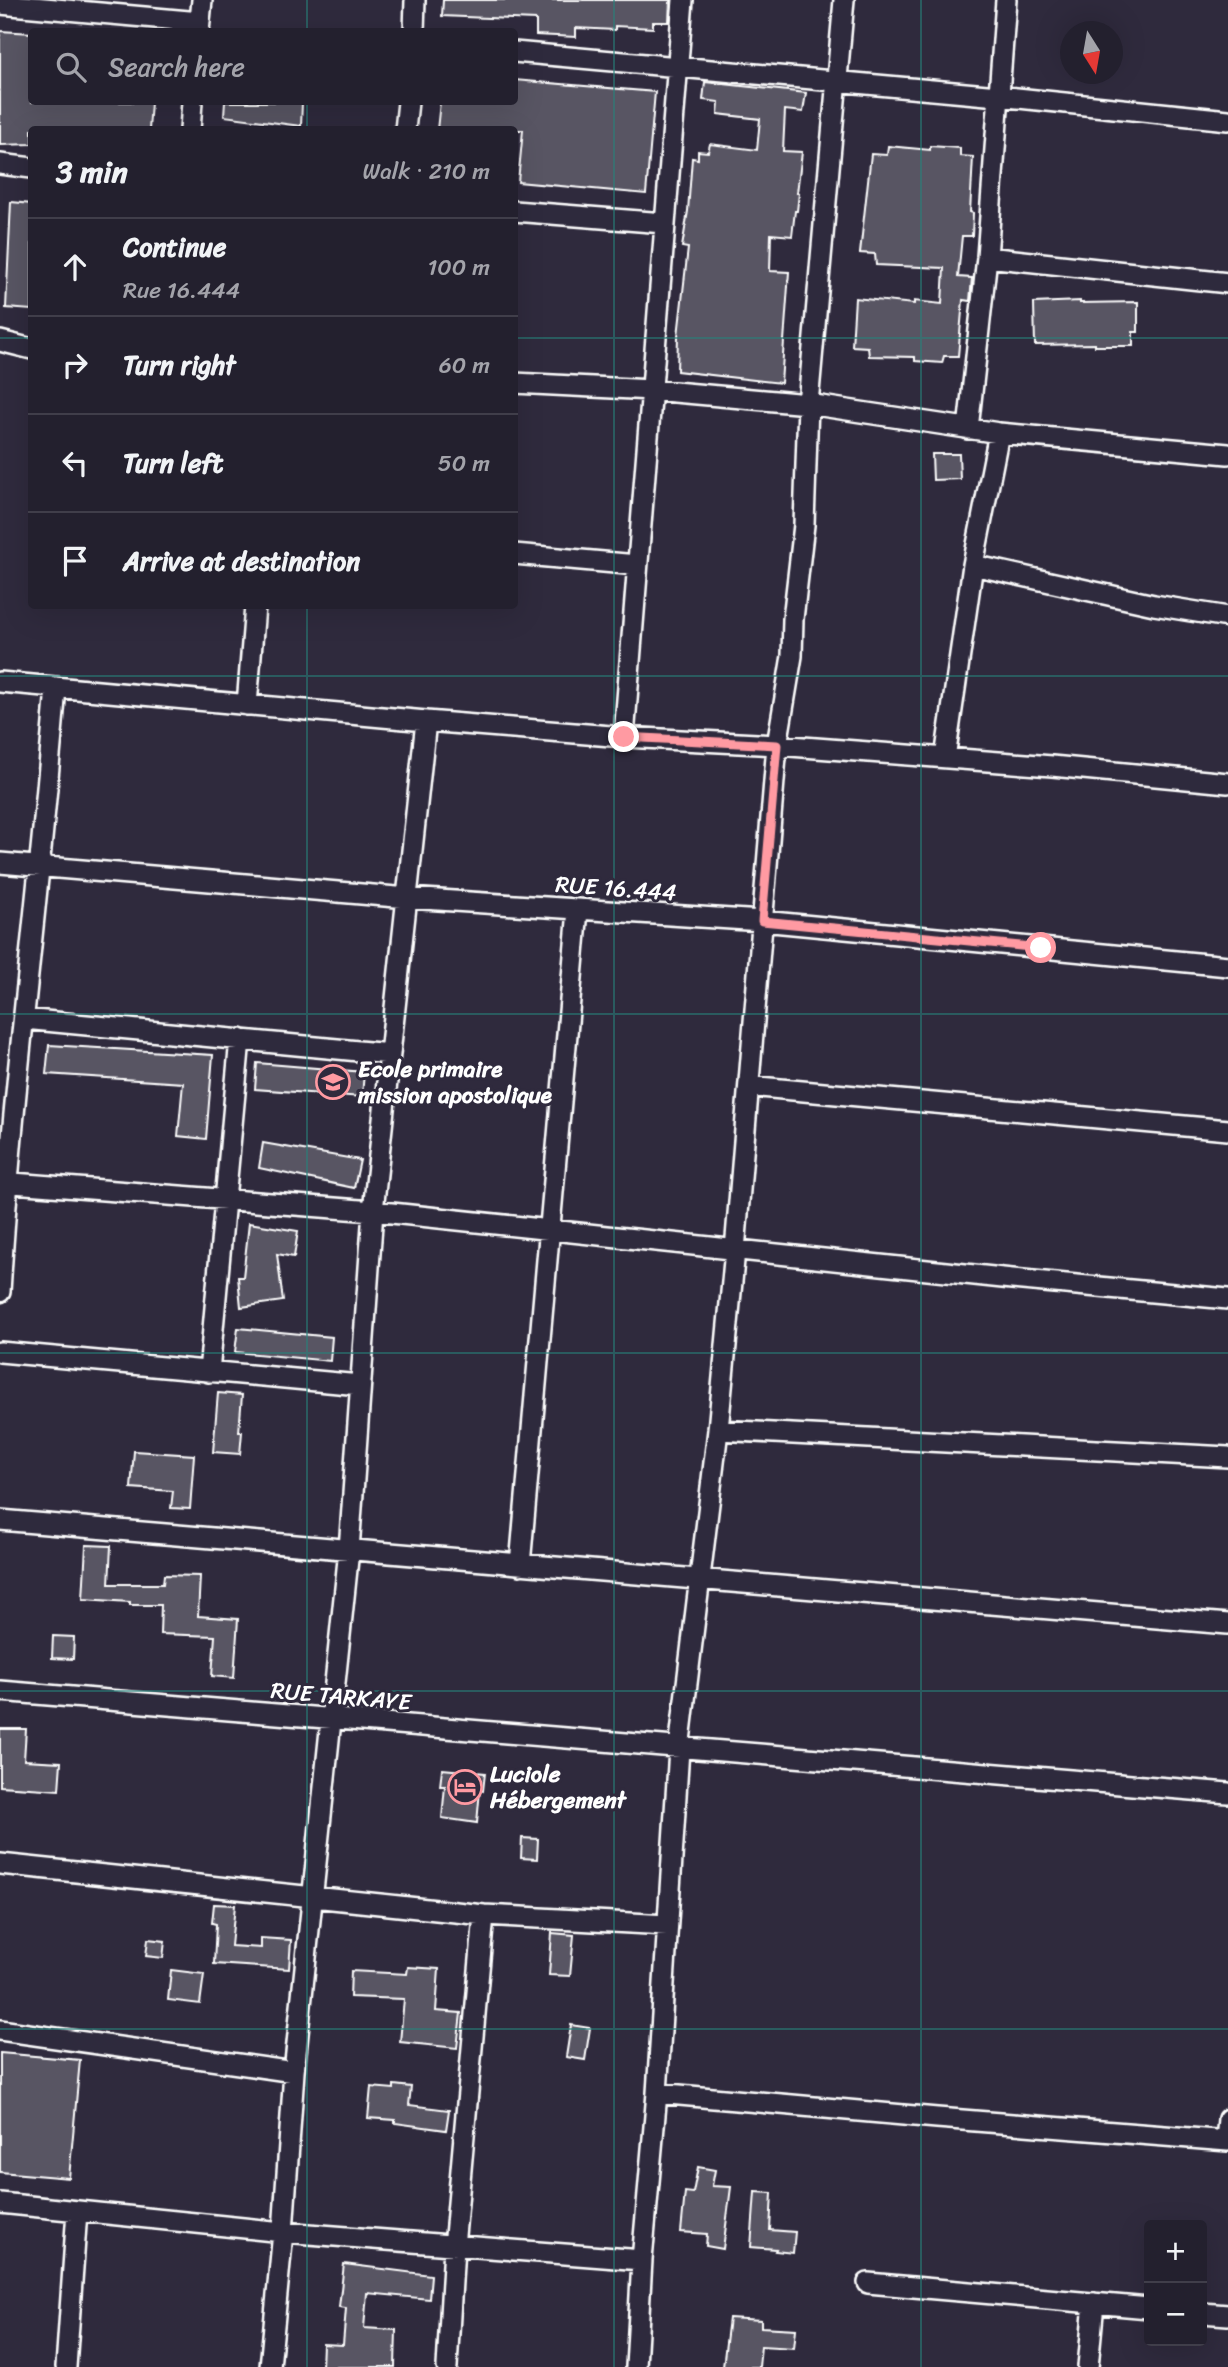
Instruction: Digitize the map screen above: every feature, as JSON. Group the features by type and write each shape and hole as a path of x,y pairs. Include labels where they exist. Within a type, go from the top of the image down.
{"street":[{"path":"0,4 199,27 202,0"},
{"path":"414,28 415,0"},
{"path":"624,737 683,0"},
{"path":"636,2367 679,1749 718,1430 777,745 792,656 793,619 804,525 808,404 844,0"},
{"path":"968,429 987,257 1006,0"},
{"path":"518,52 1228,120"},
{"path":"190,126 192,105"},
{"path":"405,126 408,105"},
{"path":"0,164 28,168"},
{"path":"518,211 664,223"},
{"path":"987,257 1228,284"},
{"path":"0,341 28,348"},
{"path":"518,383 652,390 808,404 999,433 1228,454"},
{"path":"945,758 973,565 999,433"},
{"path":"518,554 637,565"},
{"path":"973,565 1154,605 1228,617"},
{"path":"247,705 255,609"},
{"path":"0,682 426,721 624,737 777,745 1228,783"},
{"path":"0,1292 3,1182 41,866 57,687"},
{"path":"270,2367 294,2072 349,1550 373,1211 426,721"},
{"name":"RUE 16.444","path":"0,863 408,898 762,921 1228,966"},
{"path":"520,1564 578,910"},
{"path":"24,1018 390,1054"},
{"path":"209,1371 240,1039"},
{"path":"749,1086 1228,1130"},
{"path":"3,1182 373,1211 1012,1279 1228,1299"},
{"path":"0,1352 360,1385"},
{"path":"718,1430 1228,1457"},
{"path":"0,1520 1228,1624"},
{"name":"RUE TARKAYE","path":"0,1691 1228,1793"},
{"path":"0,1864 484,1915 667,1925"},
{"path":"447,2367 454,2246 484,1915"},
{"path":"0,2029 294,2072"},
{"path":"657,2093 1227,2141 1228,2119"},
{"path":"0,2203 283,2232 642,2260"},
{"path":"66,2367 77,2211"},
{"path":"868,2283 1144,2308"},
{"path":"1088,2367 1094,2303"},
{"path":"1207,2313 1228,2315"}],"building":[{"path":"443,0 670,0 669,22 653,22 653,28 576,28 576,37 536,35 536,20 442,16"},
{"path":"0,31 28,33 28,105 151,105 149,126 28,126 28,144 0,145"},
{"path":"518,80 655,92 646,194 518,182 523,130 518,130 518,126 437,126 440,105 518,105"},
{"path":"705,82 806,93 803,112 785,110 783,151 802,152 792,236 771,234 770,271 789,272 781,383 677,371 678,336 688,248 682,247 692,158 698,159 698,151 708,152 710,144 757,150 760,119 718,114 719,102 703,100"},
{"path":"225,105 302,105 301,126 224,116"},
{"path":"888,146 930,150 930,146 960,148 960,156 973,157 970,212 973,213 972,236 962,236 958,277 972,278 970,301 963,300 958,356 944,356 942,363 915,361 915,357 869,356 868,347 852,346 855,298 942,304 944,268 876,265 875,254 860,253 871,154 887,155"},
{"path":"11,202 28,204 28,310 6,308"},
{"path":"1138,302 1138,332 1133,332 1133,346 1035,345 1034,303"},
{"path":"932,454 959,454 960,479 933,480"},
{"path":"49,1045 213,1055 206,1139 178,1136 183,1083 46,1074"},
{"path":"257,1063 364,1072 362,1097 255,1089"},
{"path":"263,1143 360,1160 354,1188 259,1168"},
{"path":"249,1223 298,1231 294,1257 277,1254 283,1301 241,1307 238,1277 243,1277"},
{"path":"238,1328 332,1337 330,1361 235,1352"},
{"path":"218,1393 242,1395 240,1454 213,1452"},
{"path":"134,1451 194,1455 190,1509 171,1508 173,1491 131,1488"},
{"path":"86,1545 111,1546 109,1584 163,1584 164,1575 200,1576 198,1616 238,1619 234,1678 212,1676 215,1636 160,1634 161,1605 130,1605 130,1602 83,1599"},
{"path":"53,1636 74,1637 73,1659 52,1658"},
{"path":"0,1729 26,1729 24,1760 61,1762 59,1790 0,1786"},
{"path":"442,1769 485,1773 483,1791 480,1790 477,1823 442,1818 445,1786 440,1786"},
{"path":"522,1838 538,1839 537,1859 521,1858"},
{"path":"214,1904 235,1905 231,1946 261,1948 261,1938 291,1940 289,1969 214,1964"},
{"path":"552,1933 574,1935 570,1976 549,1975"},
{"path":"148,1939 165,1941 163,1958 146,1956"},
{"path":"408,1967 439,1969 436,2011 461,2013 457,2048 400,2042 404,1999 350,1997 351,1971 407,1974"},
{"path":"171,1970 204,1974 200,2004 168,2000"},
{"path":"571,2025 590,2028 585,2060 566,2057"},
{"path":"0,2053 80,2060 69,2178 0,2172"},
{"path":"394,2085 411,2087 409,2105 449,2110 446,2130 395,2123 395,2120 368,2118 371,2087 394,2089"},
{"path":"698,2167 715,2170 712,2186 731,2187 723,2249 706,2246 707,2234 681,2232 685,2192 693,2193"},
{"path":"755,2192 772,2193 770,2230 795,2232 793,2253 751,2247"},
{"path":"344,2264 431,2275 429,2299 367,2293 364,2328 396,2330 395,2367 322,2367 323,2344 343,2345 346,2308 339,2307"},
{"path":"729,2318 761,2320 761,2327 796,2329 794,2348 761,2346 759,2367 723,2367"}],"place":[{"name":"Ecole primaire mission apostolique","path":"333,1082"},
{"name":"Luciole Hébergement","path":"465,1787"}],"route":[{"path":"624,737 777,745 762,921 1041,948"}]}
